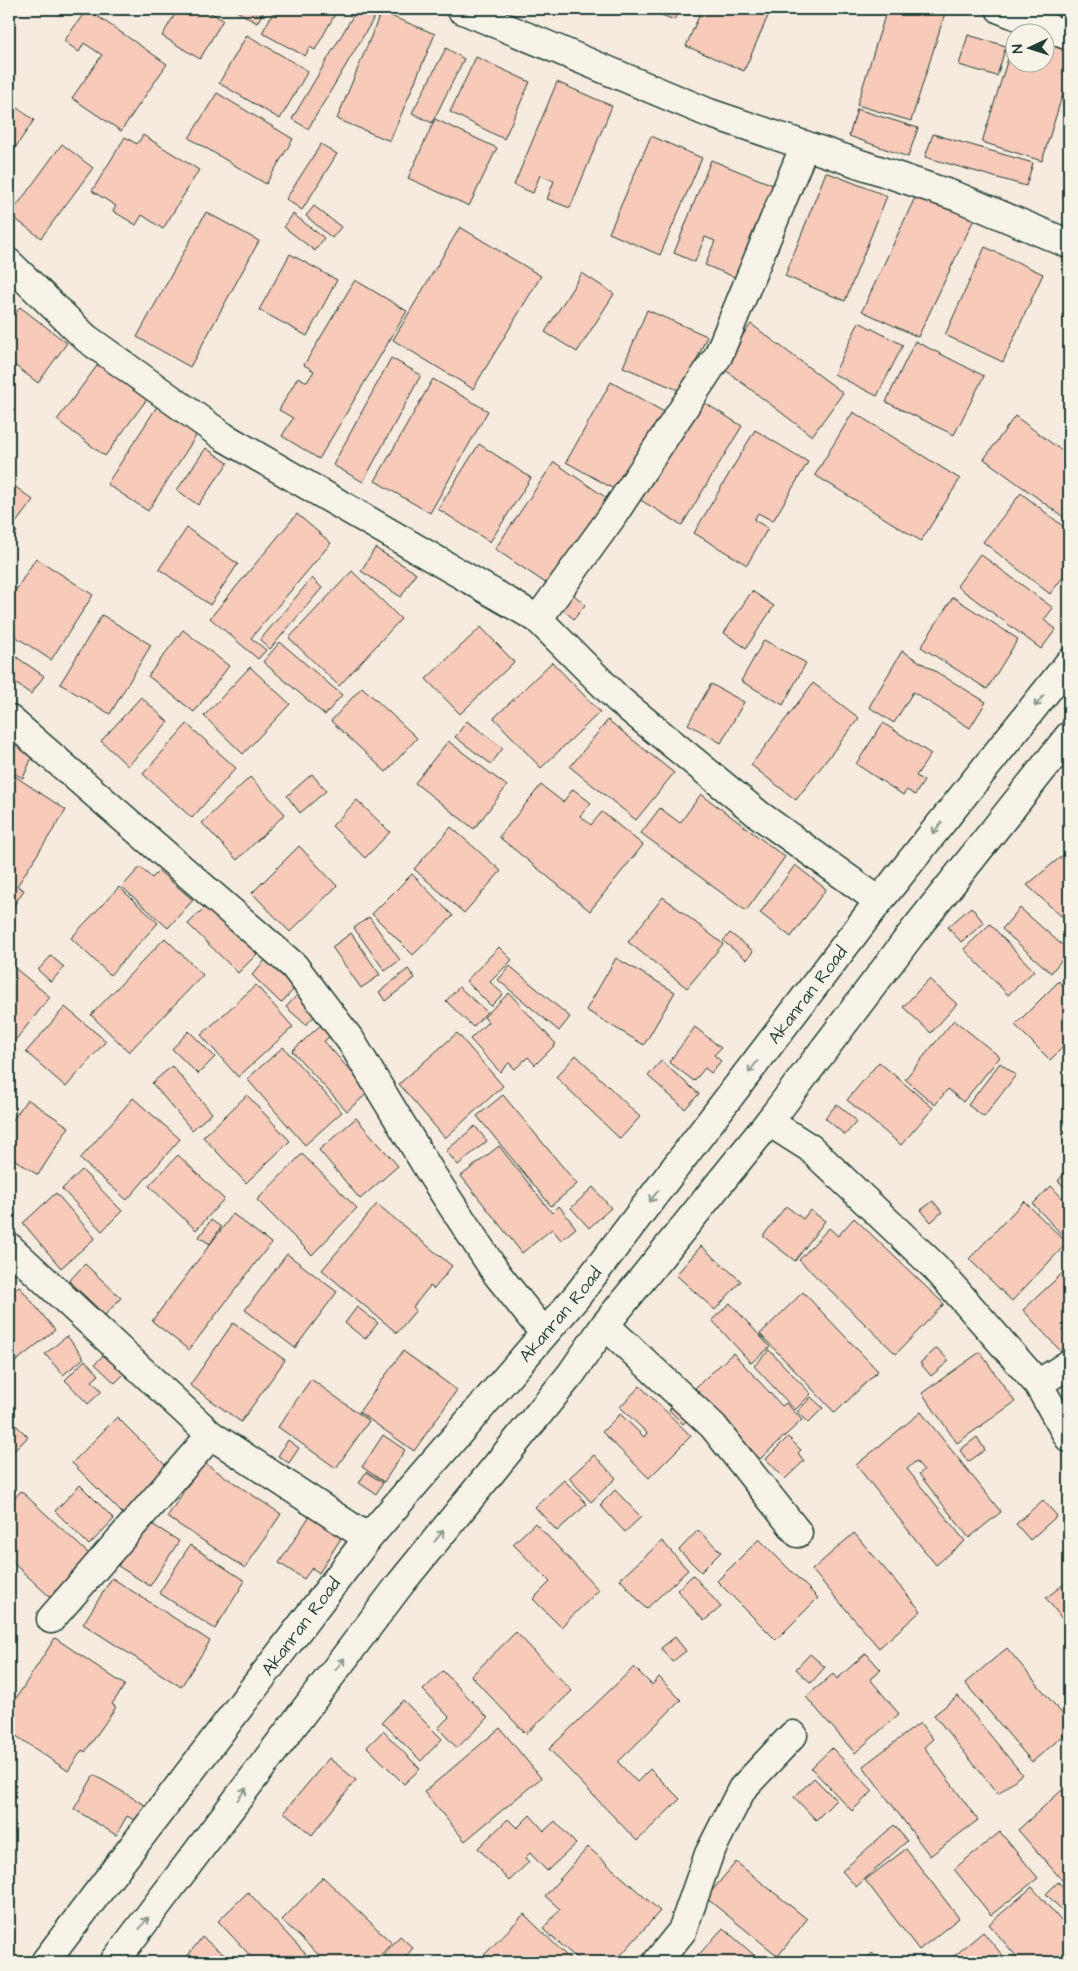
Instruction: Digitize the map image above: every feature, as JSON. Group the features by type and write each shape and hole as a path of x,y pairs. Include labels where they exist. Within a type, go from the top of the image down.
{"street":[{"path":"461,9 708,113 958,197 1069,244"},
{"path":"1000,9 1069,36"},
{"path":"538,619 610,518 718,356 805,145"},
{"path":"9,263 86,338 224,437 538,619 618,700 758,814 879,900"},
{"name":"Akanran Road","path":"45,1962 368,1538 577,1296 879,900 1069,662"},
{"path":"9,719 294,966 351,1041 432,1175 497,1274 544,1333"},
{"path":"114,1962 401,1582 570,1374 605,1326 769,1122 913,932 1069,736"},
{"path":"769,1122 810,1148 935,1267 1038,1384 1069,1438"},
{"path":"14,1262 211,1435 368,1538"},
{"path":"605,1326 713,1426 798,1532"},
{"path":"1038,1384 1069,1364"},
{"path":"51,1619 211,1435"},
{"path":"657,1962 682,1931 709,1854 742,1789 792,1735"}],"building":[{"path":"87,9 167,64 121,131 72,98 102,55 84,43 79,52 64,41"},
{"path":"178,9 204,9 223,20 200,59 162,36"},
{"path":"233,9 265,9 257,23"},
{"path":"275,9 338,9 315,50 310,47 305,56 262,33"},
{"path":"357,9 370,9 377,13 308,129 292,119"},
{"path":"647,9 679,9 674,20"},
{"path":"702,9 736,9 744,14 747,9 771,9 744,71 686,46"},
{"path":"887,9 946,10 911,121 857,105"},
{"path":"381,12 435,34 390,141 337,119"},
{"path":"247,35 308,71 280,119 219,83"},
{"path":"968,35 1006,46 997,76 959,65"},
{"path":"1056,44 1069,48 1069,74 1042,161 982,142 1006,65 1006,72 1056,72"},
{"path":"446,48 464,59 432,123 412,113"},
{"path":"476,57 530,82 504,139 450,112"},
{"path":"557,82 612,106 570,208 547,199 554,181 540,175 533,193 514,185"},
{"path":"217,93 293,139 266,184 189,138"},
{"path":"9,102 34,120 9,157"},
{"path":"857,109 918,128 908,157 849,136"},
{"path":"435,119 497,148 469,206 408,178"},
{"path":"933,134 1033,163 1026,186 925,157"},
{"path":"143,135 199,170 163,229 142,215 136,225 113,211 116,206 92,191 125,137 137,144"},
{"path":"651,136 702,158 660,255 609,233"},
{"path":"62,144 93,168 41,238 10,215"},
{"path":"321,144 337,154 302,210 286,199"},
{"path":"711,160 773,185 737,278 705,265 715,241 705,237 695,262 674,253"},
{"path":"826,172 887,196 845,301 785,276"},
{"path":"918,191 975,217 918,337 862,311"},
{"path":"314,206 341,227 332,238 306,216"},
{"path":"206,212 259,241 190,367 137,337"},
{"path":"293,214 324,238 315,251 284,227"},
{"path":"460,227 541,276 473,389 393,340"},
{"path":"985,247 1043,274 1003,362 945,335"},
{"path":"290,254 337,280 307,336 259,310"},
{"path":"582,273 614,294 577,352 545,332"},
{"path":"355,280 407,311 319,459 282,436 293,418 279,410 298,377 307,382 314,371 304,365"},
{"path":"20,307 67,343 38,383 9,361 9,323"},
{"path":"647,310 707,336 683,392 623,367"},
{"path":"859,322 903,345 877,396 834,374"},
{"path":"751,324 843,393 812,436 720,366"},
{"path":"915,341 984,376 954,435 886,402"},
{"path":"391,358 421,375 363,482 333,465"},
{"path":"102,359 150,395 105,456 57,420"},
{"path":"433,379 488,411 430,513 375,481"},
{"path":"611,382 666,413 621,493 566,462"},
{"path":"697,398 742,426 682,525 637,498"},
{"path":"158,405 199,431 148,511 107,484"},
{"path":"853,412 960,479 921,541 815,475"},
{"path":"1015,416 1069,456 1069,521 984,459"},
{"path":"755,430 808,462 773,521 758,513 754,520 768,528 747,565 694,533"},
{"path":"479,444 531,478 490,542 438,509"},
{"path":"206,448 228,463 198,505 177,490"},
{"path":"554,462 611,501 553,588 495,549"},
{"path":"9,482 33,500 12,528 17,532 9,543"},
{"path":"1021,493 1069,531 1069,582 1063,577 1050,594 983,542"},
{"path":"297,514 331,543 251,638 266,650 258,659 210,618"},
{"path":"187,528 238,564 210,605 159,569"},
{"path":"375,548 416,573 401,597 361,571"},
{"path":"980,554 1053,608 1044,620 1056,629 1041,649 957,586"},
{"path":"36,558 93,595 51,660 9,632 9,601"},
{"path":"352,571 401,619 339,686 289,638"},
{"path":"312,578 322,588 270,649 260,640"},
{"path":"570,591 585,605 574,619 558,606"},
{"path":"752,591 774,606 746,648 724,633"},
{"path":"953,597 1018,639 987,689 921,647"},
{"path":"102,615 151,645 110,714 60,684"},
{"path":"481,627 514,662 460,714 426,679"},
{"path":"183,630 229,666 194,712 148,676"},
{"path":"764,640 806,663 783,705 741,681"},
{"path":"280,642 342,695 325,715 263,662"},
{"path":"902,651 986,702 970,728 913,692 894,723 869,707"},
{"path":"9,652 44,676 31,694 9,679"},
{"path":"552,662 600,712 541,768 494,718"},
{"path":"250,667 290,704 243,754 204,716"},
{"path":"813,683 859,718 796,800 751,765"},
{"path":"711,684 744,702 721,743 688,724"},
{"path":"362,687 417,738 386,772 331,721"},
{"path":"141,697 168,722 128,766 101,741"},
{"path":"608,720 674,773 636,820 570,767"},
{"path":"467,721 503,748 491,764 455,737"},
{"path":"883,723 931,754 916,776 924,781 915,795 907,790 903,795 856,764"},
{"path":"187,724 236,768 192,818 143,774"},
{"path":"9,741 34,753 23,778 9,771"},
{"path":"448,741 507,786 474,829 415,783"},
{"path":"312,774 326,791 300,813 287,796"},
{"path":"13,775 66,810 17,886 24,890 9,913 9,782"},
{"path":"250,777 285,814 237,860 202,823"},
{"path":"541,785 563,802 573,789 591,803 580,816 591,825 602,812 643,845 590,911 499,837"},
{"path":"701,794 785,857 746,911 641,833 660,808 680,823"},
{"path":"357,800 390,832 365,858 332,826"},
{"path":"451,827 501,871 464,913 414,869"},
{"path":"299,846 337,886 290,932 252,893"},
{"path":"1069,850 1069,906 1061,916 1027,885"},
{"path":"795,865 826,889 791,937 760,913"},
{"path":"140,867 152,878 159,871 193,900 168,928 122,887"},
{"path":"412,874 453,916 413,955 372,914"},
{"path":"119,887 158,923 110,975 71,938"},
{"path":"663,897 723,944 687,988 628,942"},
{"path":"210,902 260,951 238,973 188,924"},
{"path":"971,907 984,923 961,942 948,927"},
{"path":"1020,908 1069,951 1051,973 1002,929"},
{"path":"369,917 400,960 385,971 354,928"},
{"path":"990,924 1034,971 1008,995 964,949"},
{"path":"351,933 380,975 361,988 332,947"},
{"path":"730,933 753,951 747,960 723,941"},
{"path":"165,938 203,975 129,1052 91,1015"},
{"path":"499,947 512,960 490,982 503,994 491,1006 466,981"},
{"path":"51,956 64,967 51,982 38,970"},
{"path":"616,958 675,992 644,1045 586,1010"},
{"path":"265,960 295,988 281,1003 252,975"},
{"path":"10,964 50,997 9,1048 9,966"},
{"path":"510,966 570,1017 559,1031 498,980"},
{"path":"408,969 415,978 385,1001 379,992"},
{"path":"929,979 957,1004 931,1033 903,1007"},
{"path":"1059,981 1069,992 1069,1041 1050,1060 1015,1025"},
{"path":"256,985 293,1027 238,1077 201,1035"},
{"path":"459,987 487,1012 473,1027 446,1001"},
{"path":"301,991 321,1009 306,1025 286,1007"},
{"path":"509,993 556,1044 535,1065 528,1057 515,1069 509,1063 500,1072 470,1039 488,1022 484,1017"},
{"path":"65,1007 106,1041 66,1087 26,1052"},
{"path":"954,1020 1000,1057 963,1102 948,1089 935,1105 905,1079"},
{"path":"323,1023 333,1034 324,1041 369,1092 347,1111 292,1051"},
{"path":"695,1027 721,1048 714,1055 721,1061 711,1073 705,1068 694,1081 669,1062"},
{"path":"189,1031 215,1057 198,1074 172,1049"},
{"path":"457,1033 503,1086 445,1138 399,1084"},
{"path":"283,1047 342,1112 305,1145 247,1079"},
{"path":"576,1055 640,1117 620,1139 556,1077"},
{"path":"661,1061 699,1094 685,1109 648,1076"},
{"path":"879,1062 933,1108 901,1145 847,1100"},
{"path":"1000,1063 1016,1075 984,1117 968,1105"},
{"path":"172,1066 212,1113 192,1130 152,1083"},
{"path":"247,1095 290,1141 246,1183 203,1137"},
{"path":"503,1095 577,1184 551,1206 477,1116"},
{"path":"133,1098 180,1139 127,1200 80,1159"},
{"path":"27,1099 69,1127 38,1175 9,1156 9,1126"},
{"path":"837,1104 857,1121 845,1135 825,1118"},
{"path":"356,1118 398,1166 360,1199 319,1150"},
{"path":"475,1126 487,1141 458,1165 446,1151"},
{"path":"499,1146 552,1213 559,1206 576,1228 561,1240 552,1229 522,1253 461,1176"},
{"path":"302,1154 357,1208 312,1255 257,1200"},
{"path":"178,1155 224,1199 196,1230 149,1186"},
{"path":"1069,1168 1069,1191 1058,1181"},
{"path":"82,1170 122,1211 102,1231 62,1189"},
{"path":"1051,1186 1069,1205 1069,1236 1066,1239 1033,1204"},
{"path":"593,1187 611,1208 589,1228 571,1208"},
{"path":"56,1193 95,1238 61,1268 23,1223"},
{"path":"933,1201 942,1212 931,1222 921,1210"},
{"path":"1024,1201 1067,1243 1012,1301 969,1259"},
{"path":"377,1204 452,1266 434,1289 430,1286 413,1307 416,1310 397,1333 322,1270"},
{"path":"786,1206 803,1219 810,1210 825,1221 795,1261 763,1236"},
{"path":"233,1214 271,1243 189,1350 152,1321"},
{"path":"854,1218 944,1304 896,1354 799,1260 829,1228 838,1236"},
{"path":"211,1220 221,1227 210,1244 199,1237"},
{"path":"701,1246 741,1281 715,1310 676,1275"},
{"path":"287,1254 337,1292 295,1348 245,1310"},
{"path":"85,1264 121,1298 105,1315 69,1281"},
{"path":"1069,1267 1069,1354 1066,1357 1023,1310"},
{"path":"19,1286 55,1330 9,1367 9,1294"},
{"path":"803,1292 878,1371 835,1413 760,1334"},
{"path":"730,1303 770,1347 751,1363 712,1320"},
{"path":"357,1307 378,1323 365,1339 345,1323"},
{"path":"233,1323 285,1360 241,1422 190,1385"},
{"path":"67,1336 84,1358 63,1375 45,1354"},
{"path":"937,1348 949,1361 931,1376 920,1363"},
{"path":"769,1350 811,1394 795,1410 754,1366"},
{"path":"403,1351 457,1390 414,1451 359,1412"},
{"path":"106,1352 126,1372 115,1383 95,1364"},
{"path":"980,1352 1015,1402 957,1443 922,1393"},
{"path":"733,1353 782,1406 786,1403 802,1420 760,1459 695,1388"},
{"path":"85,1360 99,1375 92,1381 102,1391 88,1404 65,1380"},
{"path":"311,1379 369,1421 336,1468 278,1427"},
{"path":"640,1386 691,1436 649,1478 602,1432 620,1414 644,1437 647,1433 620,1407"},
{"path":"811,1397 823,1408 808,1423 797,1412"},
{"path":"679,1400 693,1415 683,1424 669,1410"},
{"path":"921,1412 1001,1512 969,1538 919,1474 924,1470 916,1461 907,1469 965,1541 936,1565 856,1465"},
{"path":"117,1417 168,1468 123,1514 72,1463"},
{"path":"9,1418 28,1437 9,1456"},
{"path":"383,1435 405,1450 384,1482 362,1467"},
{"path":"788,1437 801,1450 798,1453 804,1461 785,1479 766,1459"},
{"path":"977,1437 985,1450 968,1462 960,1450"},
{"path":"288,1440 299,1448 289,1463 278,1456"},
{"path":"594,1455 616,1478 591,1502 569,1478"},
{"path":"203,1462 281,1514 245,1568 167,1517"},
{"path":"366,1472 383,1483 376,1494 359,1483"},
{"path":"564,1480 587,1504 557,1531 535,1507"},
{"path":"80,1485 114,1519 89,1545 55,1511"},
{"path":"615,1490 641,1517 625,1532 600,1505"},
{"path":"21,1491 90,1555 51,1598 9,1559 9,1501 10,1503"},
{"path":"1043,1500 1057,1516 1030,1540 1016,1524"},
{"path":"311,1514 343,1535 319,1573 312,1568 304,1579 279,1563"},
{"path":"147,1521 179,1541 150,1586 118,1566"},
{"path":"535,1523 599,1590 561,1627 533,1599 550,1582 513,1544"},
{"path":"698,1530 721,1552 701,1572 679,1550"},
{"path":"854,1533 921,1611 879,1648 812,1570"},
{"path":"759,1539 818,1598 776,1640 717,1581"},
{"path":"662,1541 688,1570 646,1609 620,1579"},
{"path":"190,1545 245,1581 215,1629 159,1593"},
{"path":"693,1575 721,1607 704,1621 677,1590"},
{"path":"112,1578 210,1641 181,1687 83,1624"},
{"path":"1069,1580 1069,1628 1046,1598"},
{"path":"516,1632 572,1691 526,1734 471,1676"},
{"path":"675,1637 686,1651 672,1662 661,1648"},
{"path":"55,1638 125,1685 112,1704 116,1707 85,1752 82,1750 68,1771 9,1731 9,1709"},
{"path":"1007,1648 1069,1722 1069,1731 1032,1762 965,1683"},
{"path":"866,1653 881,1670 870,1679 899,1714 855,1753 806,1697 833,1674 837,1679"},
{"path":"810,1654 825,1667 811,1683 796,1669"},
{"path":"634,1667 652,1685 659,1677 681,1700 618,1762 637,1782 650,1769 680,1799 637,1841 549,1749"},
{"path":"443,1671 488,1718 457,1748 438,1728 449,1717 423,1690"},
{"path":"958,1696 1022,1774 998,1794 934,1715"},
{"path":"403,1700 442,1739 421,1761 382,1722"},
{"path":"920,1723 933,1739 924,1747 978,1820 930,1856 863,1766"},
{"path":"500,1728 541,1778 465,1841 424,1792"},
{"path":"383,1731 420,1769 404,1784 367,1747"},
{"path":"832,1748 873,1791 852,1811 811,1768"},
{"path":"329,1758 356,1780 312,1835 284,1812"},
{"path":"94,1775 145,1805 136,1821 127,1816 116,1835 74,1809"},
{"path":"814,1778 836,1800 816,1820 794,1797"},
{"path":"1062,1790 1069,1797 1069,1888 1018,1830"},
{"path":"530,1815 544,1831 555,1821 576,1844 547,1871 530,1853 525,1858 529,1862 509,1881 478,1848 508,1819 517,1828"},
{"path":"894,1825 907,1841 856,1887 842,1871"},
{"path":"1000,1832 1038,1878 991,1915 954,1869"},
{"path":"588,1847 660,1911 615,1962 581,1962 543,1929 560,1909 545,1896"},
{"path":"906,1849 959,1918 919,1950 865,1880"},
{"path":"736,1862 807,1919 778,1956 706,1898"},
{"path":"323,1877 392,1943 374,1962 326,1962 282,1920"},
{"path":"1058,1882 1069,1893 1069,1902 1061,1909 1046,1894"},
{"path":"1032,1887 1069,1930 1069,1952 1057,1962 1021,1962 989,1924"},
{"path":"248,1892 313,1962 256,1962 218,1921"},
{"path":"524,1914 573,1962 487,1962 482,1957"},
{"path":"723,1928 762,1962 692,1962"},
{"path":"983,1932 1008,1962 947,1962"},
{"path":"400,1936 413,1948 401,1962 392,1962 384,1954"},
{"path":"202,1937 233,1962 183,1962"},
{"path":"872,1953 882,1962 864,1962"}]}
